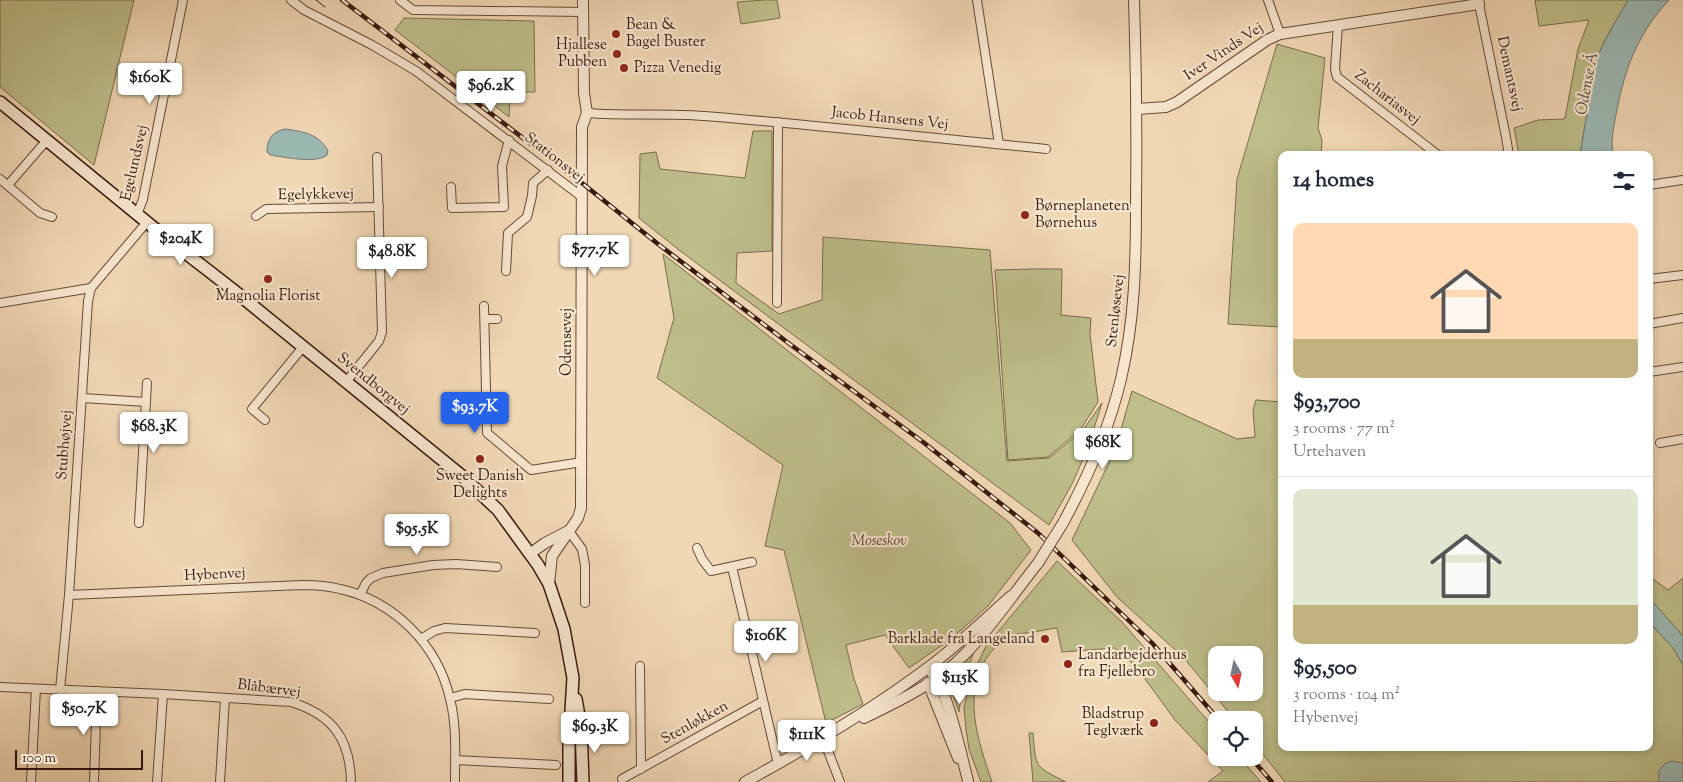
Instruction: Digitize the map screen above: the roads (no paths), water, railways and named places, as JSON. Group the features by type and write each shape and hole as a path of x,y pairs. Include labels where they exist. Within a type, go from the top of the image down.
{"main road":[{"name":"Svendborgvej","path":"0,102 481,492 498,510 531,553 549,584 564,629 573,678 569,782"},
{"path":"573,678 581,727 583,782"},
{"path":"569,743 575,772 575,782"}],"street":[{"name":"Egelundsvej","path":"142,218 143,199 183,0"},
{"name":"Stationsvej","path":"290,0 304,10 372,45 416,71 582,197"},
{"path":"400,0 413,10 584,12"},
{"name":"Odensevej","path":"549,584 552,556 578,518 581,508 582,128 587,113 584,93 583,0"},
{"path":"977,0 999,144"},
{"name":"Stenløsevej","path":"930,676 979,631 1038,563 1063,523 1087,477 1114,405 1126,354 1134,306 1136,270 1137,109 1134,0"},
{"path":"1268,0 1280,34"},
{"name":"Iver Vinds Vej","path":"1137,109 1166,107 1177,102 1267,40 1280,34 1478,2"},
{"name":"Demantsvej","path":"1478,2 1508,151"},
{"name":"Zachariasvej","path":"1338,25 1335,69 1338,77 1433,151"},
{"name":"Jacob Hansens Vej","path":"587,113 686,115 778,122 1046,149"},
{"path":"777,303 778,122"},
{"path":"8,185 47,140"},
{"name":"Stationsvej","path":"451,188 452,208 504,207 502,166 509,140"},
{"path":"346,382 379,341 382,332 377,157"},
{"path":"506,272 508,232 527,217 533,183 548,170"},
{"path":"0,179 40,213 52,217"},
{"path":"1653,184 1683,180"},
{"name":"Egelykkevej","path":"256,216 266,209 379,207"},
{"path":"0,303 91,288 142,218"},
{"path":"1653,279 1683,275"},
{"name":"Stubhøjvej","path":"60,690 69,595 88,301 91,288"},
{"path":"484,306 487,433 531,470 582,462"},
{"path":"1653,323 1683,318"},
{"path":"485,319 497,319"},
{"path":"265,420 252,409 303,347"},
{"path":"1653,371 1683,367"},
{"path":"139,523 147,383"},
{"path":"82,398 146,402"},
{"path":"1660,443 1683,439"},
{"path":"531,553 545,543 569,531 582,549 585,565 585,603"},
{"path":"697,548 702,559 712,571 752,562"},
{"path":"360,595 366,583 383,573 433,565 456,564 497,567"},
{"path":"732,567 778,764"},
{"name":"Hybenvej","path":"69,595 303,585 340,588 360,595 380,605 404,621 421,639 443,676 454,716 455,782"},
{"path":"421,639 434,631 445,628 535,633"},
{"name":"Stenløkken","path":"640,666 641,769"},
{"path":"745,782 823,738 877,712 930,676 952,747 968,781"},
{"name":"Blåbærvej","path":"0,687 291,702 305,706 319,714 340,735 350,764 351,782"},
{"path":"31,782 36,689"},
{"path":"94,782 97,691"},
{"path":"157,782 163,694"},
{"path":"450,698 466,694 549,699"},
{"name":"Blåbærvej","path":"220,782 226,698"},
{"name":"Stenløkken","path":"622,780 763,701"},
{"path":"823,738 840,782"},
{"path":"455,760 556,765"}],"water":[{"path":"1628,0 1669,0 1658,12 1641,38 1629,65 1620,94 1612,140 1612,151 1581,151 1596,60 1606,38"},
{"path":"285,129 304,132 315,137 325,145 328,151 327,155 322,158 308,159 270,155 267,152 269,140 274,134"},
{"path":"1653,602 1683,636 1683,665 1673,648 1653,626"},
{"path":"1672,761 1683,763 1683,782 1659,782 1659,770 1666,763"}],"tram line":[{"path":"316,0 325,7"}],"railway":[{"path":"342,0 582,183 658,244 923,442 1038,533 1152,643 1211,711"},
{"path":"1258,766 1272,782"}],"place":[{"name":"Bean & Bagel Buster","path":"616,34"},
{"name":"Hjallese Pubben","path":"617,54"},
{"name":"Pizza Venedig","path":"624,68"},
{"name":"Børneplaneten Børnehus","path":"1025,215"},
{"name":"Magnolia Florist","path":"268,279"},
{"name":"Sweet Danish Delights","path":"480,459"},
{"name":"Barklade fra Langeland","path":"1045,639"},
{"name":"Landarbejderhus fra Fjellebro","path":"1068,664"},
{"name":"Bladstrup Teglværk","path":"1154,723"}],"water label":[{"name":"Odense Å","path":"1588,84"}],"park label":[{"name":"Moseskov","path":"879,541"}]}
